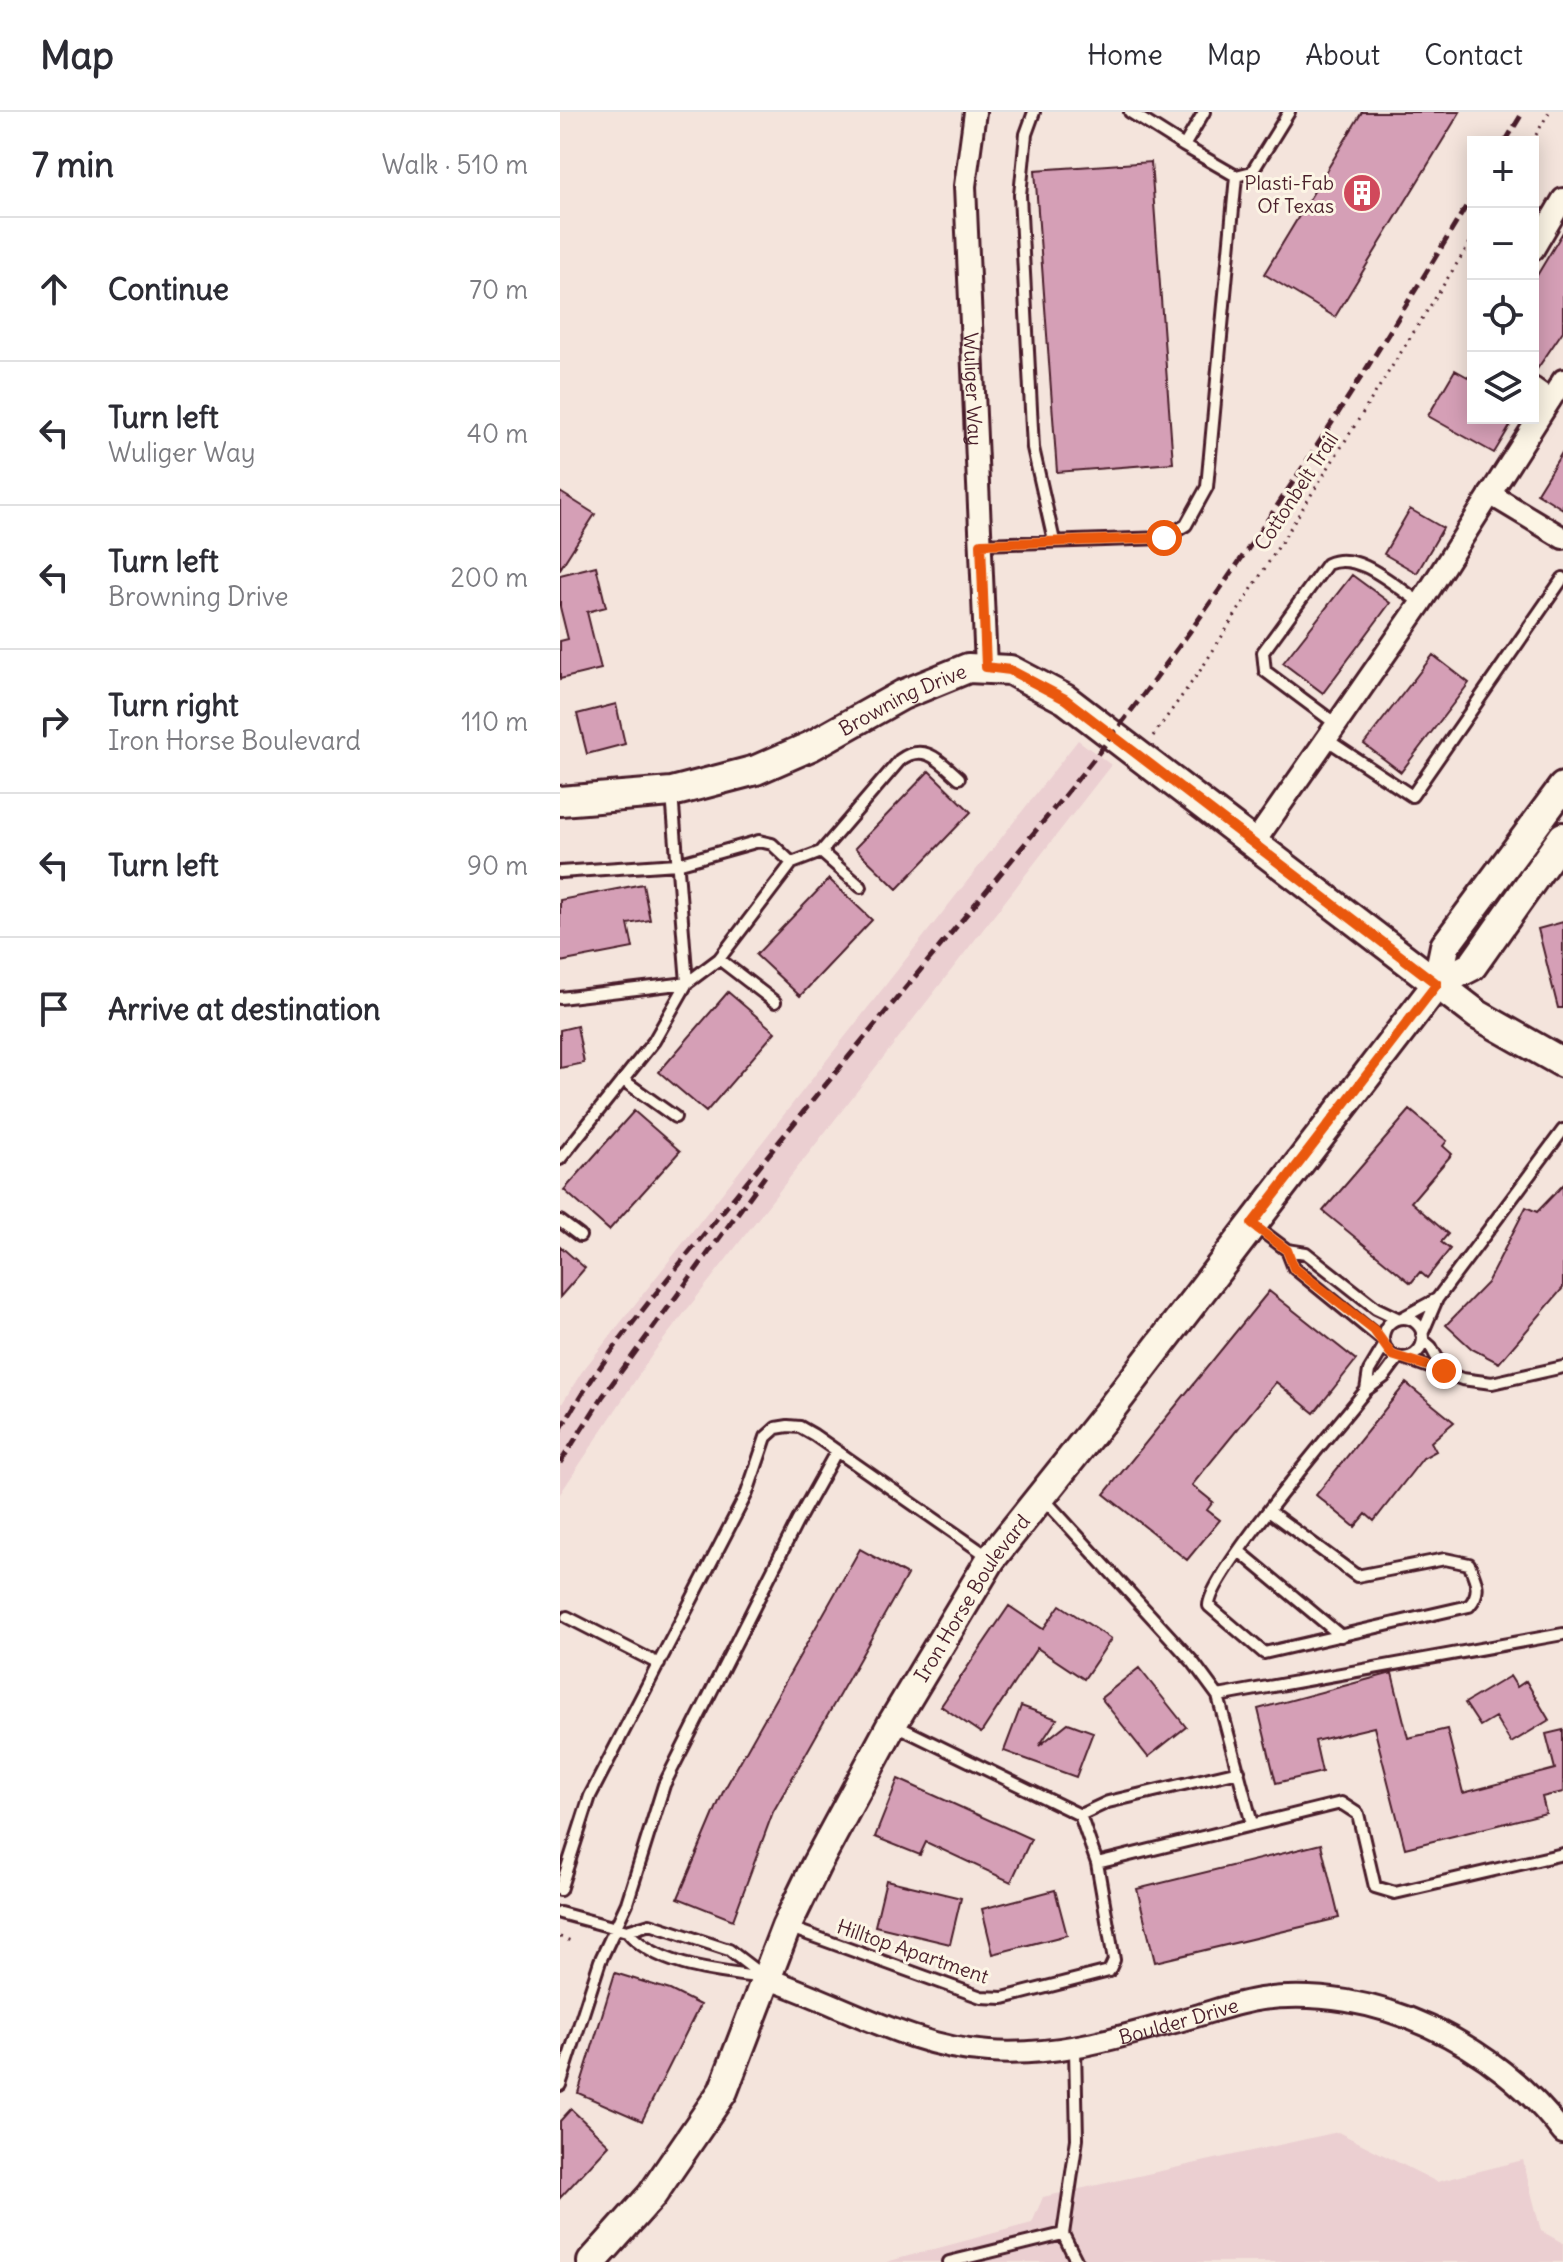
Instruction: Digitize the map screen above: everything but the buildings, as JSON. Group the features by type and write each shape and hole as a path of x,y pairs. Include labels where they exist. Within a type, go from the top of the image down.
{"street":[{"name":"Wuliger Way","path":"975,112 965,186 986,667"},
{"path":"1539,240 1563,199"},
{"path":"1254,843 1421,603 1490,494 1542,394 1563,380"},
{"path":"1490,494 1563,538"},
{"name":"Browning Drive","path":"560,801 672,792 756,770 811,746 943,676 968,668 1010,670 1065,699 1478,1015 1563,1063"},
{"name":"Iron Horse Boulevard","path":"1437,984 1445,946 1563,787"},
{"name":"Iron Horse Boulevard","path":"592,2262 652,2195 723,2091 786,1927 892,1724 991,1559 1437,984 1472,966 1563,837"},
{"name":"Boulder Drive","path":"765,1978 914,2037 961,2049 1002,2052 1075,2049 1260,1999 1309,1998 1352,2002 1399,2014 1459,2041 1508,2074 1546,2111 1563,2133"}],"lane":[{"path":"1034,112 1026,134 1020,195 1033,448 1054,541"},
{"path":"1130,112 1236,176 1252,172 1289,112"},
{"path":"1184,146 1204,112"},
{"path":"981,544 1164,538 1186,525 1207,487 1236,176"},
{"path":"1421,603 1355,561 1340,558 1327,564 1263,652 1265,671 1331,732 1412,796 1563,578"},
{"path":"560,998 687,983 719,959 792,863 821,852 906,755 926,753 934,756 959,778"},
{"path":"560,1159 672,1014 687,983 687,951 672,792"},
{"path":"560,872 677,864 759,841 772,844 792,863"},
{"path":"821,852 861,887"},
{"path":"719,959 775,1002"},
{"path":"623,1080 675,1117"},
{"path":"1270,1512 1357,1576 1445,1559 1469,1564 1478,1592 1469,1606 1276,1652 1258,1651 1209,1606 1213,1588 1239,1551 1366,1390 1384,1377 1401,1358 1417,1353 1437,1299 1563,1130"},
{"path":"560,1221 580,1236"},
{"path":"1252,1224 1287,1250 1306,1253 1376,1308 1415,1322 1444,1371"},
{"path":"1287,1250 1294,1268 1361,1319 1401,1358 1419,1366 1444,1371 1462,1379 1492,1383 1563,1367"},
{"path":"1366,1390 1369,1371 1383,1343 1386,1327 1437,1299"},
{"path":"560,1889 590,1796 747,1493 766,1437 776,1428 800,1427 991,1559"},
{"path":"560,2085 600,1961 621,1930 678,1754 836,1452"},
{"path":"1042,1497 1193,1662 1218,1696 1252,1824"},
{"path":"1239,1551 1341,1636"},
{"path":"567,1617 659,1664"},
{"path":"1218,1696 1563,1634"},
{"path":"892,1724 1080,1815 1108,1802 1239,1771"},
{"path":"1097,1863 1341,1803 1358,1814 1375,1887 1395,1893 1563,1854"},
{"name":"Hilltop Apartment","path":"786,1927 981,1997 1003,1998 1109,1971 1114,1960 1097,1863 1080,1815"},
{"path":"560,1913 621,1930 650,1924 729,1950 765,1978"},
{"path":"621,1930 640,1948 715,1972 765,1978"},
{"path":"1075,2049 1077,2139 1063,2234 1077,2262"},
{"path":"949,2262 1063,2234"}],"path":[{"path":"1535,136 1549,112"},
{"name":"Cottonbelt Trail","path":"1139,756 1202,668 1467,248"},
{"path":"560,1937 571,1941"}],"shaded area":[{"path":"1078,740 1111,765 654,1352 560,1494 560,1407 581,1373"},
{"path":"1338,2132 1437,2182 1523,2160 1541,2231 1563,2243 1563,2262 886,2262 1032,2223 1043,2197"}],"railway":[{"path":"1509,136 1523,112"},
{"path":"560,1430 599,1368 643,1310 1060,801 1172,656 1328,429 1467,205"},
{"path":"560,1463 603,1396 765,1176"}],"place":[{"name":"Plasti-Fab Of Texas","path":"1362,193"}],"route":[{"path":"1164,538 981,544 986,667 1010,670 1065,699 1437,984 1252,1224 1287,1250 1294,1268 1374,1330 1392,1355 1419,1366 1444,1371"}]}
